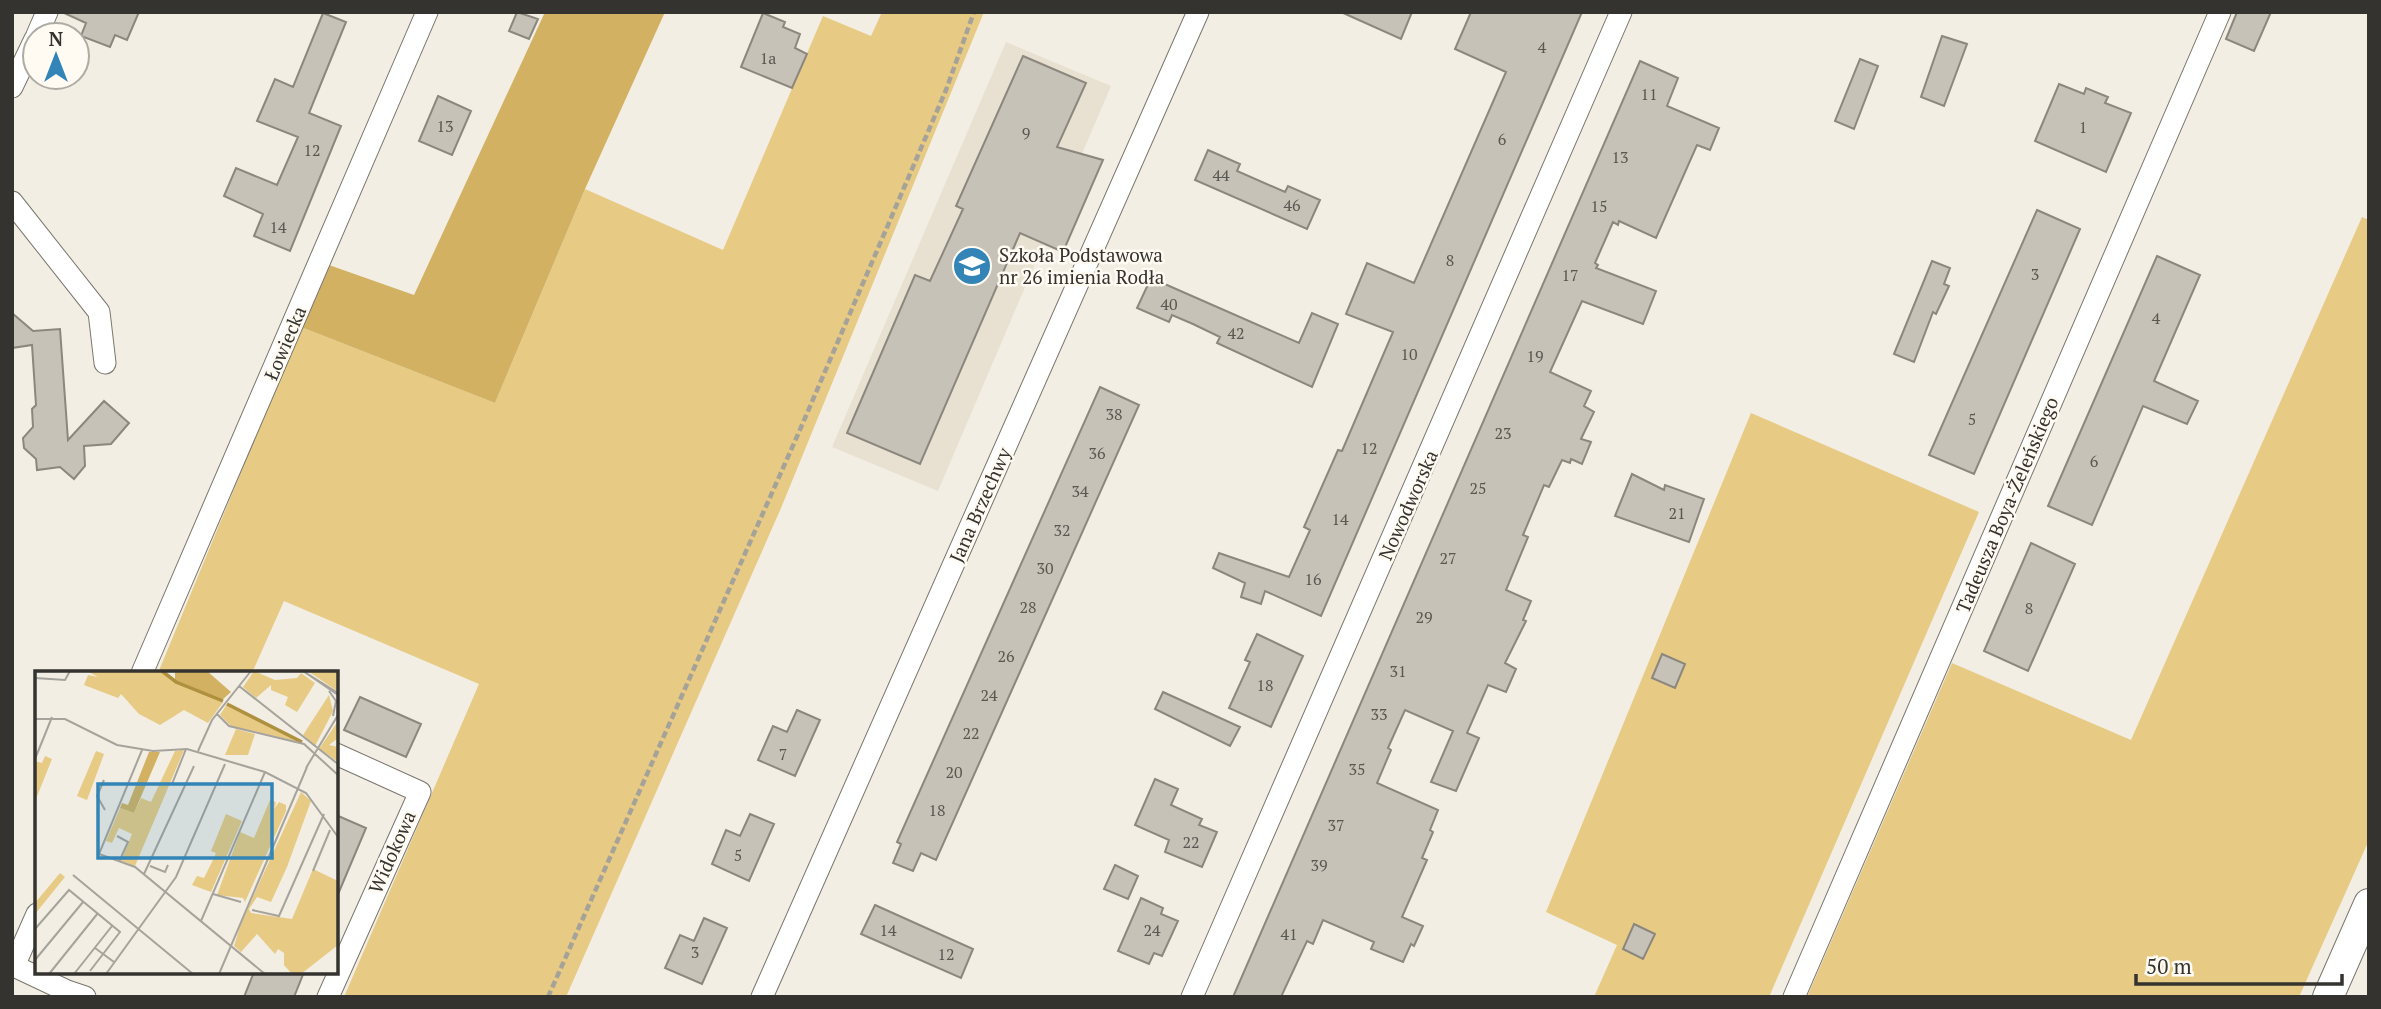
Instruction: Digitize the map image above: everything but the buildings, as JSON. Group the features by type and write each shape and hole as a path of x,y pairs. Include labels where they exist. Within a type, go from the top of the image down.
{"main road":[{"path":"2328,997 2369,904"}],"street":[{"name":"Łowiecka","path":"143,671 427,12"},
{"name":"Jana Brzechwy","path":"762,997 1198,12"},
{"name":"Nowodworska","path":"1192,997 1621,12"},
{"name":"Tadeusza Boya-Żeleńskiego","path":"1794,997 2220,12"},
{"path":"12,87 21,68"},
{"path":"12,202 99,312 105,363"},
{"name":"Widokowa","path":"328,997 420,792 338,755"},
{"path":"35,918 14,965 85,997"}],"path":[{"path":"548,997 804,419 946,90 974,12"}],"shaded area":[{"path":"545,12 665,12 585,189 495,403 301,327 329,265 414,295"},
{"path":"882,12 984,12 781,508 566,997 344,997 479,684 284,601 253,671 159,671 301,327 495,403 585,189 723,250 823,16 871,36"},
{"name":"Szkoła Podstawowa nr 26 imienia Rodła","path":"1006,42 1111,86 938,491 832,447"},
{"path":"2362,217 2369,220 2369,840 2299,997 1807,997 1952,663 2131,740"},
{"path":"1751,413 1979,512 1769,997 1594,997 1617,945 1546,912"}],"place":[{"name":"Szkoła Podstawowa nr 26 imienia Rodła","path":"972,266"}]}
